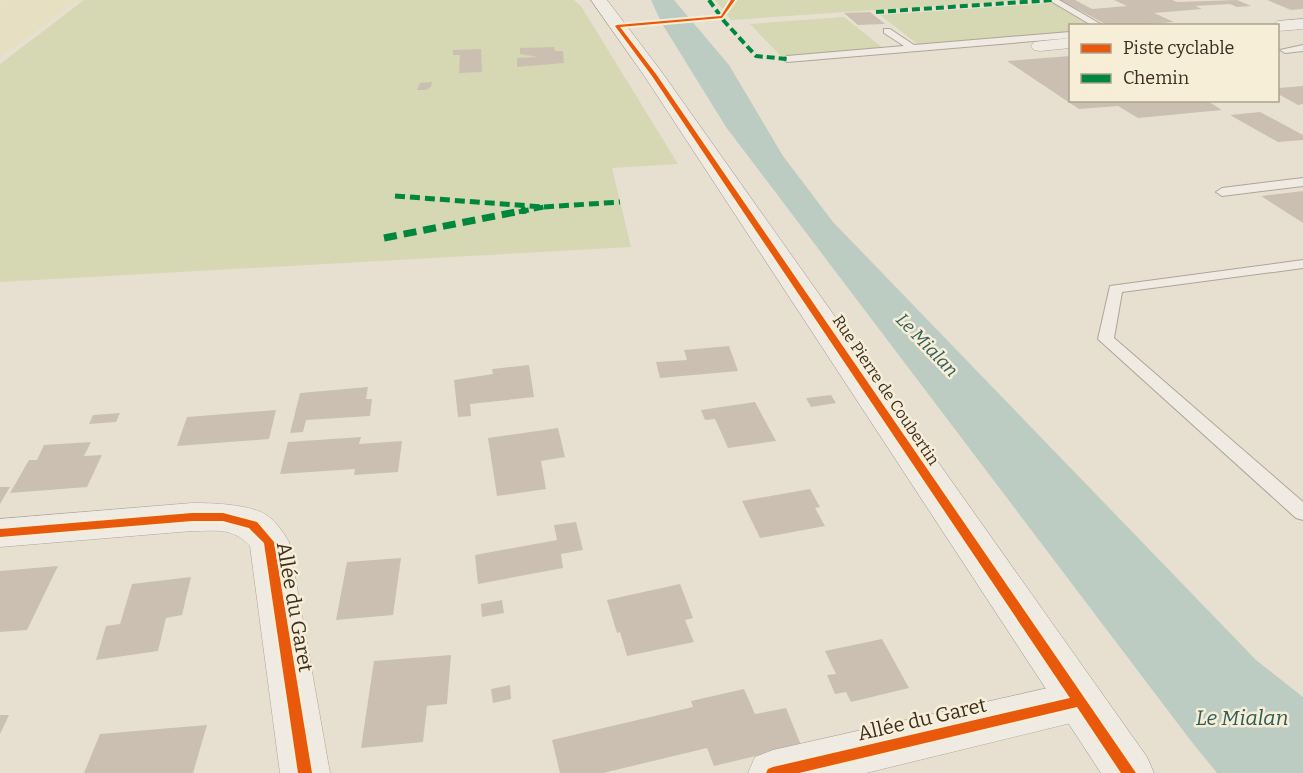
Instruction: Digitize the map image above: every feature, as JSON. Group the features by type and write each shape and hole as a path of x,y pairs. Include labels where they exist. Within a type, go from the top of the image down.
{"street":[{"name":"Rue Pierre de Coubertin","path":"598,0 654,75 1129,773"},
{"path":"1279,26 1303,24"},
{"path":"1040,46 1069,43"},
{"name":"Allée du Garet","path":"0,534 192,518 223,517 253,525 269,542 305,773"},
{"name":"Allée du Garet","path":"773,773 1079,701"}],"lane":[{"path":"1053,0 1096,24"},
{"path":"887,31 912,48"},
{"path":"787,59 1069,36"},
{"path":"1285,50 1303,48"},
{"path":"1222,192 1303,182"},
{"path":"1303,264 1115,289 1106,339 1303,513"}],"shaded area":[{"path":"78,0 0,58 0,1"}],"green space":[{"path":"84,0 574,0 581,6 678,164 612,168 631,247 0,282 0,64"},
{"path":"715,0 1020,0 731,20"},
{"path":"1053,3 1092,24 1069,24 1069,34 920,46 880,15"},
{"path":"844,17 883,48 782,57 750,24"}],"water":[{"name":"Le Mialan","path":"651,0 674,0 729,65 783,156 833,222 1256,660 1303,697 1303,773 1217,773 726,127 661,22"}],"building":[{"path":"1060,0 1075,0 1092,9 1127,6 1114,0 1172,0 1177,2 1237,0 1251,6 1237,7 1230,4 1195,6 1202,9 1154,13 1174,22 1105,24"},
{"path":"1267,0 1303,0 1303,9 1291,10"},
{"path":"870,12 885,24 858,25 844,13"},
{"path":"554,47 555,51 563,51 564,63 517,67 517,58 538,57 520,54 520,48"},
{"path":"481,49 482,72 459,73 460,55 453,55 453,50"},
{"path":"1069,56 1069,102 1209,102 1222,110 1138,118 1118,106 1079,109 1007,61"},
{"path":"432,82 431,87 426,90 417,90 420,83"},
{"path":"1303,86 1303,104 1298,105 1279,95 1279,88"},
{"path":"1260,112 1303,135 1303,140 1278,142 1230,115"},
{"path":"1303,191 1303,223 1261,196"},
{"path":"729,346 738,371 660,378 656,362 687,360 684,350"},
{"path":"529,365 534,397 470,404 471,416 458,417 454,380 493,374 492,369"},
{"path":"368,387 366,399 372,399 370,416 306,420 303,432 290,433 300,393"},
{"path":"831,395 836,403 811,407 806,398"},
{"path":"755,402 776,441 728,448 715,419 705,420 701,410"},
{"path":"276,410 269,439 177,446 187,417"},
{"path":"120,413 116,422 89,424 93,415"},
{"path":"558,428 565,457 541,461 546,489 497,496 488,438"},
{"path":"361,437 359,444 402,441 398,472 354,475 355,469 280,474 288,442"},
{"path":"91,442 84,456 102,455 87,487 10,493 29,460 37,460 44,445"},
{"path":"0,487 10,487 0,504"},
{"path":"810,489 820,507 815,508 825,526 760,538 742,501"},
{"path":"576,522 583,550 561,554 563,568 478,584 475,555 557,540 554,525"},
{"path":"401,558 393,615 336,620 347,562"},
{"path":"58,566 27,630 0,632 0,571"},
{"path":"191,577 182,615 166,618 158,651 96,660 106,626 120,624 132,584"},
{"path":"680,584 693,618 685,620 694,642 627,656 607,600"},
{"path":"502,600 504,613 482,617 481,604"},
{"path":"882,639 909,688 851,702 846,692 835,694 827,675 836,674 825,651"},
{"path":"451,655 447,704 427,706 423,742 361,748 374,661"},
{"path":"510,685 511,699 493,703 491,689"},
{"path":"744,689 755,714 786,708 801,745 714,766 707,748 603,773 560,773 552,740 693,707 691,701"},
{"path":"0,715 9,715 0,734"},
{"path":"207,725 193,773 84,773 100,734"}],"marked path":[{"path":"709,0 724,21 756,56 787,59"},
{"path":"876,12 1053,0"},
{"path":"384,238 544,207 395,196"},
{"path":"544,207 620,202"}],"cycle path":[{"path":"733,0 722,17 617,26 654,75 1129,773"},
{"path":"0,533 192,517 223,517 253,525 269,542 305,773"},
{"path":"773,773 1079,701"}]}
